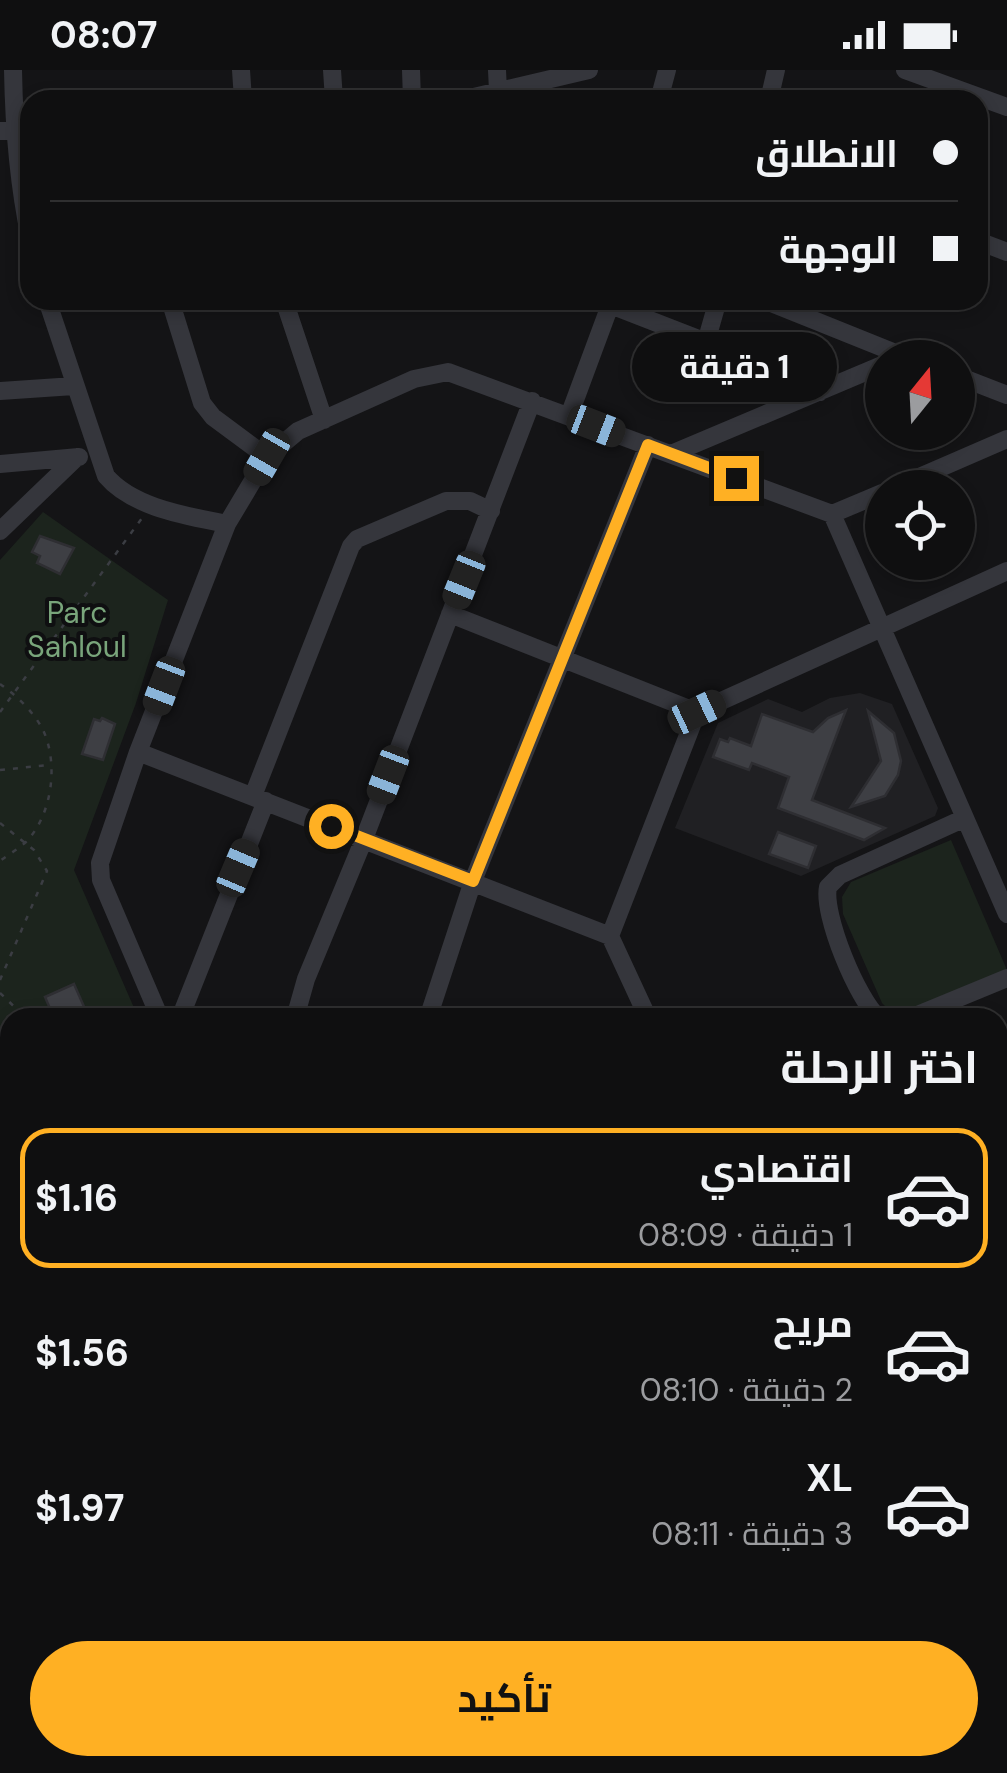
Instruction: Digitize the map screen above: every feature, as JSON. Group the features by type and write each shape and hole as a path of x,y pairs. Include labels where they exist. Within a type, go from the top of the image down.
{"street":[{"path":"14,70 20,180"},
{"path":"502,90 590,70"},
{"path":"905,70 960,90"},
{"path":"50,310 96,452 113,484 152,504 227,524"},
{"path":"173,310 202,403 213,417 267,457"},
{"path":"287,310 324,420"},
{"path":"569,416 604,310"},
{"path":"627,310 820,392"},
{"path":"706,342 715,310"},
{"path":"788,310 865,341"},
{"path":"156,1008 101,880 100,863 138,752 227,524 267,457 298,431 414,379 448,372 832,514 865,499"},
{"path":"671,454 865,372"},
{"path":"975,383 1007,395"},
{"path":"0,391 74,386"},
{"path":"298,1008 532,401"},
{"path":"936,470 1007,439"},
{"path":"431,1008 473,881 648,445"},
{"path":"0,464 77,458 96,452"},
{"path":"0,530 77,458"},
{"path":"184,1008 351,546 364,535 446,500 470,501 491,511"},
{"path":"832,514 1007,914"},
{"path":"610,936 697,712 1007,571"},
{"path":"450,614 697,712"},
{"path":"138,752 610,936 643,1008"},
{"path":"872,1008 846,959 827,904 828,888 840,875 965,818"},
{"path":"988,869 1007,860"},
{"path":"934,1008 1007,978"}],"path":[{"path":"0,712 152,504"},
{"path":"0,684 15,694 44,731 49,764 48,801 41,820 24,843 0,861"},
{"path":"0,770 49,764"},
{"path":"0,822 47,871 0,980"}],"shaded area":[{"path":"860,693 892,704 938,808 935,816 801,876 675,828 718,723 768,699 802,712 830,698"}],"green space":[{"name":"Parc Sahloul","path":"43,512 168,600 136,703 74,870 134,1008 0,1008 0,560"},
{"path":"951,840 1007,970 917,1008 887,1008 843,914 842,897 851,882"}],"building":[{"path":"40,536 74,548 60,574 37,563 40,556 32,552"},
{"path":"846,710 812,800 885,828 864,840 778,808 789,777 752,763 749,770 713,757 720,739 728,742 730,738 751,746 762,714 813,732 828,718"},
{"path":"868,711 894,733 901,761 898,775 885,796 851,807 881,761"},
{"path":"94,719 115,724 103,760 82,754"},
{"path":"778,832 816,846 808,868 769,854"},
{"path":"74,984 85,1008 50,1008 45,997"}],"route":[{"path":"331,826 473,881 648,445 736,478"}]}
